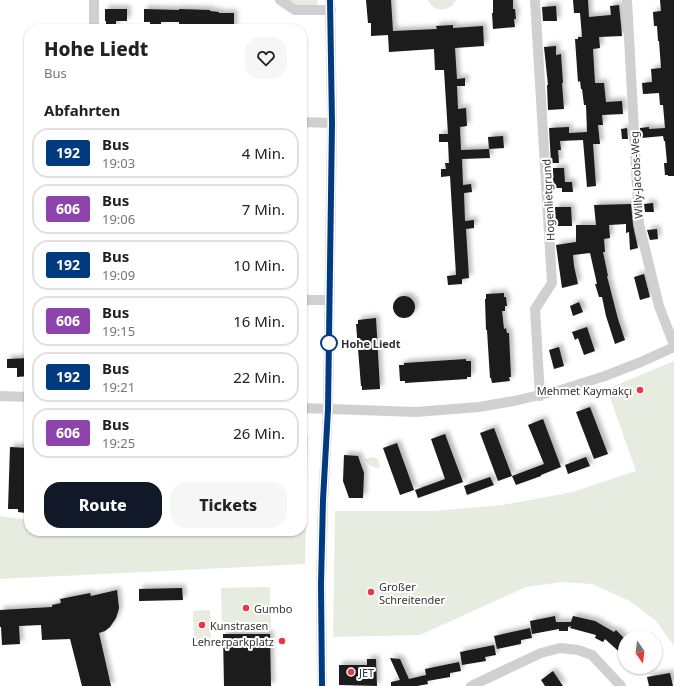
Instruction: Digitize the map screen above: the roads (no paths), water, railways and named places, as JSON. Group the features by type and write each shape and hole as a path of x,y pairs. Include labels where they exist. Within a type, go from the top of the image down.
{"street":[{"path":"94,0 94,24"},
{"path":"280,0 295,10 330,5 332,123 328,409 323,500 322,686"},
{"name":"Hogenlietgrund","path":"535,0 552,283 535,309 540,396"},
{"name":"Willy-Jacobs-Weg","path":"626,0 639,224 659,306 674,346"},
{"path":"307,122 332,123"},
{"path":"307,300 329,300"},
{"path":"307,408 416,412 479,407 540,396 562,390 641,362 674,346"},
{"path":"0,396 24,397"},
{"path":"472,686 541,653 560,648 578,650 592,655 621,686"}],"place":[{"name":"Hohe Liedt","path":"329,343"},
{"name":"Mehmet Kaymakçı","path":"640,390"},
{"name":"Großer Schreitender","path":"371,592"},
{"name":"Gumbo","path":"246,608"},
{"name":"Kunstrasen","path":"202,625"},
{"name":"Lehrerparkplatz","path":"282,641"},
{"name":"JET","path":"351,672"}]}
